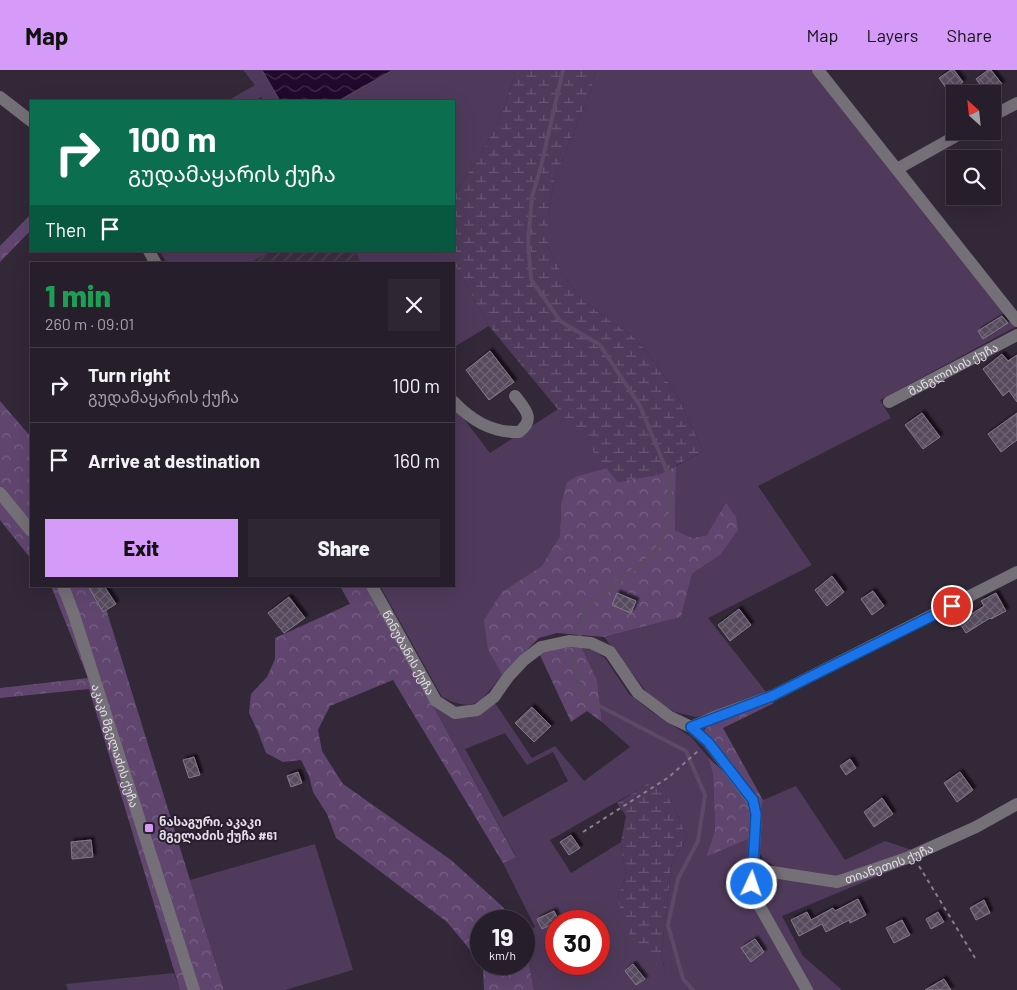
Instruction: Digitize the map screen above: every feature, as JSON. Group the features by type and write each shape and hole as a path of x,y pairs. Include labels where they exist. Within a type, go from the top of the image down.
{"street":[{"path":"818,70 1017,321"},
{"path":"0,98 30,120"},
{"path":"1001,111 1017,103"},
{"path":"897,169 949,140"},
{"name":"მანგლისის ქუჩა","path":"889,402 1017,335"},
{"path":"455,403 466,415 477,422 497,429 519,432 526,426 528,419 526,410 514,396"},
{"path":"0,493 30,530"},
{"path":"691,727 772,696 1017,572"},
{"name":"აკაკი მგელაძის ქუჩა","path":"63,587 194,990"},
{"name":"წინუბანის ქუჩა","path":"373,587 436,701 455,713 477,710 494,697 508,677 541,646 569,642 591,643 610,652 638,693 670,717 691,727 708,742 753,800 756,814 752,884 759,905 807,990"},
{"name":"თიანეთის ქუჩა","path":"753,869 837,882 913,855 976,827 1017,804"}],"path":[{"path":"583,832 669,777 708,742"},
{"path":"913,855 975,958"}],"shaded area":[{"path":"269,252 356,252 361,262 252,262"}],"green space":[{"path":"243,70 262,70 279,100 263,100 261,97 256,100 229,100 255,85"},
{"path":"393,70 510,70 515,75 500,119 482,152 455,193 455,100 340,100"},
{"path":"510,70 595,70 592,88 555,178 548,217 548,247 563,276 583,301 635,338 658,366 679,399 703,451 660,474 618,482 489,326 456,267 451,252 455,252 455,193 482,152 500,119 515,75"},
{"path":"595,70 811,70 1017,326 880,400 891,418 758,486 812,565 708,618 767,693 696,717 675,712 652,699 604,637 681,617 692,574 720,555 707,535 692,538 675,530 676,466 703,451 679,399 658,366 635,338 583,301 563,276 548,247 548,217 555,178 592,88"},
{"path":"30,215 30,231 0,262 0,246"},
{"path":"161,252 269,252 252,262 166,262"},
{"path":"356,252 451,252 454,262 361,262"},
{"path":"455,264 456,267 489,326 455,346"},
{"path":"0,401 30,436 30,558 0,520"},
{"path":"455,407 490,453 558,409 607,468 577,476 561,505 560,536 542,567 502,592 488,650 502,675 489,692 477,702 463,704 442,697 381,587 455,587"},
{"path":"676,466 675,530 692,538 707,535 726,503 736,517 738,530 720,555 692,574 681,617 604,637 557,633 539,638 502,675 488,650 484,620 502,592 542,566 560,536 561,505 567,482 577,476 607,468 618,482 660,474"},
{"path":"51,587 99,587 224,990 180,990 89,689 0,698 0,688 88,678"},
{"path":"341,587 368,587 516,857 503,863 393,680 330,706 318,730 322,751 343,784 451,860 503,907 504,910 470,910 470,950 447,922 336,838 327,814 313,792 309,776 301,760 283,762 266,753 249,713 251,694 267,677 275,659 275,638 350,604"},
{"path":"562,647 582,648 597,680 602,722 587,711 571,722 539,653"},
{"path":"582,648 592,650 605,658 629,694 652,712 691,737 708,757 713,775 715,830 706,857 751,838 747,878 802,990 534,990 531,975 535,975 535,910 526,910 503,863 516,856 433,706 442,712 458,718 465,718 479,714 495,703 532,758 555,746 584,781 630,747 602,722 597,680","holes":["505,733 527,765 553,752 568,781 503,817 465,749","657,779 677,813 687,838 672,861 661,955 665,970 617,897 626,876 621,842 571,873 550,840"]},
{"path":"770,702 774,703 723,728 763,800 761,812 704,731 708,723"},
{"path":"708,757 745,795 751,810 752,824 751,838 706,857 715,830 713,775"},
{"path":"657,778 677,813 687,838 672,861 661,955 665,971 637,949 626,928 617,897 626,876 621,842 626,816 617,803"},
{"path":"796,786 845,860 885,841 912,850 836,879 778,868 764,860 756,848 763,800"},
{"path":"315,844 353,970 285,990 224,990 190,880"},
{"path":"912,862 782,916 803,956 842,990 812,990 763,904 756,885 757,874 837,886"},
{"path":"174,973 180,990 68,990 66,984"},
{"path":"483,975 531,975 534,990 484,990"}],"water":[{"path":"262,70 393,70 340,100 279,100"}],"building":[{"path":"954,70 963,82 959,85 946,85 946,88 939,78"},
{"path":"988,70 991,70 1002,84 980,85 976,79"},
{"path":"1002,316 1008,323 983,339 978,331"},
{"path":"490,351 514,382 489,400 466,370"},
{"path":"1002,354 1008,361 1017,355 1017,402 1009,391 1003,396 983,369"},
{"path":"922,413 940,437 923,449 905,425"},
{"path":"1017,413 1017,440 1001,452 988,434"},
{"path":"832,576 844,592 827,606 815,590"},
{"path":"89,587 105,587 116,604 103,612"},
{"path":"873,591 884,606 872,615 861,599"},
{"path":"617,593 636,601 631,613 612,605"},
{"path":"996,593 1006,611 990,618 966,633 959,622 984,606 981,601"},
{"path":"289,597 305,618 284,633 268,613"},
{"path":"739,609 751,625 730,641 718,625"},
{"path":"532,707 551,726 534,742 515,723"},
{"path":"194,757 200,775 189,778 183,760"},
{"path":"850,759 856,768 846,775 840,766"},
{"path":"298,772 302,783 291,787 287,776"},
{"path":"960,772 973,790 957,802 944,783"},
{"path":"882,798 893,814 874,827 864,812"},
{"path":"571,835 580,848 569,855 560,842"},
{"path":"91,840 93,857 72,859 71,842"},
{"path":"858,899 866,915 850,923 849,920 826,932 822,924 799,936 791,920 807,912 811,920 833,908 835,911"},
{"path":"984,900 990,913 976,920 970,908"},
{"path":"938,912 944,922 931,929 926,919"},
{"path":"545,915 545,928 542,929 537,919"},
{"path":"902,920 910,935 894,943 886,928"},
{"path":"755,939 764,952 751,962 741,948"},
{"path":"633,964 645,979 636,985 625,971"},
{"path":"944,979 951,990 925,990"}],"waterway":[{"path":"563,70 532,197 528,242 531,279 560,321 600,345 640,406 669,476 671,515 656,552 586,607 579,638"},
{"path":"575,655 573,665 584,698 686,751 705,795 698,841 678,879 668,925 683,979 693,990"}],"place":[{"name":"ნასაგური, აკაკი მგელაძის ქუჩა #61","path":"149,828"}],"route":[{"path":"752,884 756,814 753,800 708,742 691,727 772,696 952,606"}]}
